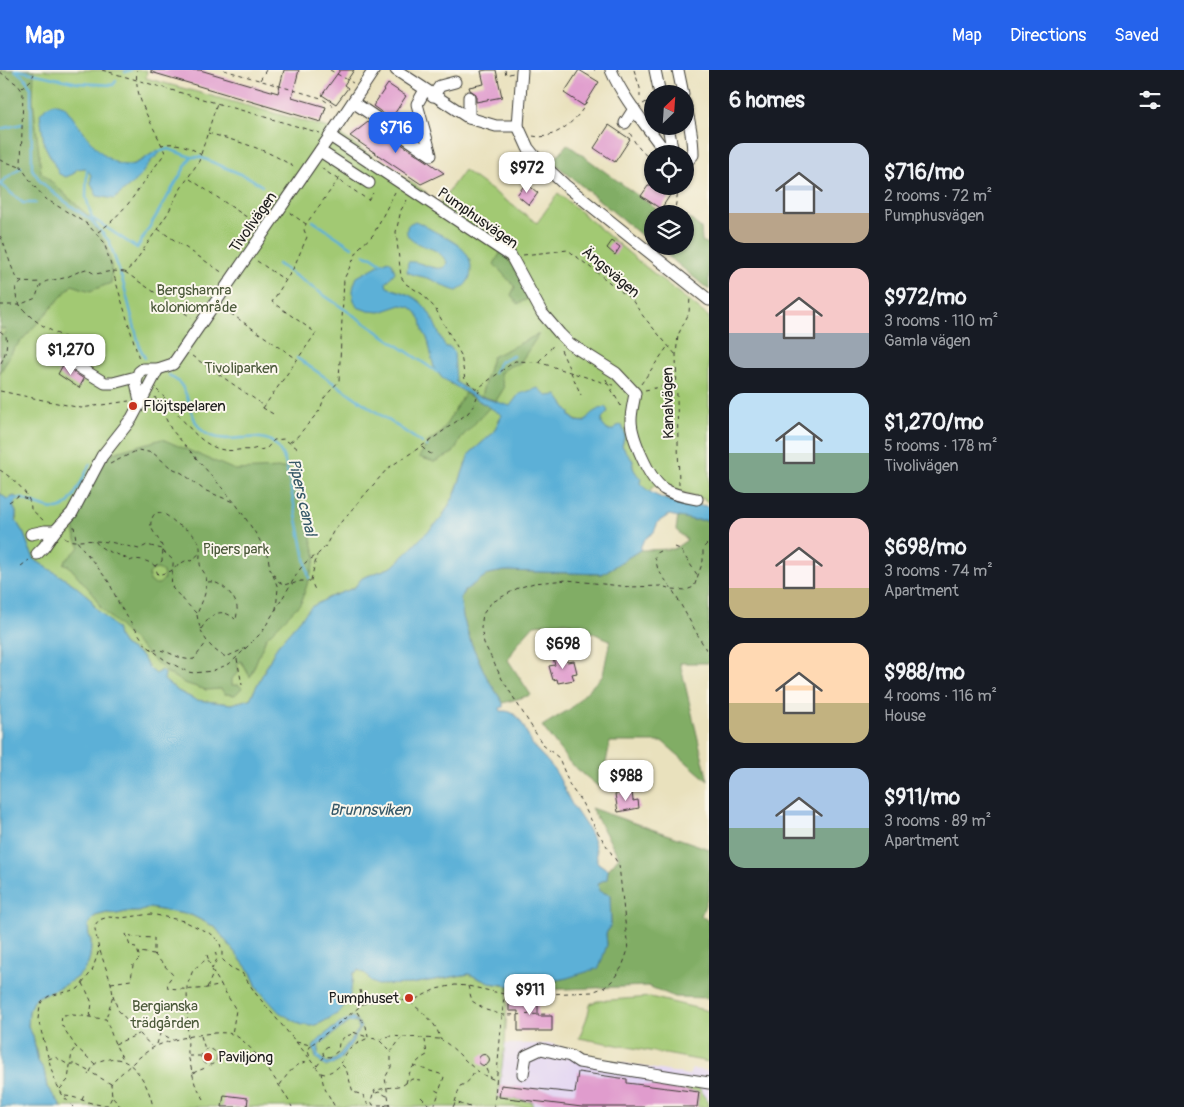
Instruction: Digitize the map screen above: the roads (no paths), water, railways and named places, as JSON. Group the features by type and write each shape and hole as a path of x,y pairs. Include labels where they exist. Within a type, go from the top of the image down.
{"street":[{"path":"396,70 469,118 496,126 518,126"},
{"path":"522,70 518,126 528,148 536,158 565,185 709,300"},
{"path":"611,70 617,83 637,106 660,145"},
{"path":"655,70 658,85"},
{"path":"678,70 681,85"},
{"name":"Tivolivägen","path":"158,370 173,364 372,74"},
{"path":"353,102 432,154 417,104 440,86 455,82"},
{"path":"469,97 469,118"},
{"path":"625,123 637,106"},
{"name":"Pumphusvägen","path":"330,136 511,256 542,313 560,334 570,344 616,373 635,393 631,421 641,456 653,479 663,489 697,499"},
{"path":"320,151 369,183"},
{"path":"72,363 105,383 113,383 158,370"},
{"path":"37,554 72,512 102,456 132,418 158,370"},
{"path":"136,375 140,401"},
{"path":"31,534 55,531"},
{"path":"523,1074 526,1056 541,1049 570,1056 579,1062 709,1082"}],"water":[{"path":"54,103 64,106 94,145 113,161 123,165 134,164 158,150 160,153 151,161 138,179 114,199 97,196 91,184 91,175 86,168 77,169 73,174 66,177 59,174 44,144 40,114 46,107"},
{"path":"415,221 451,240 463,249 467,255 470,261 471,273 467,282 457,291 430,279 407,272 408,262 441,268 445,267 447,262 436,251 409,238 407,227"},
{"name":"Brunnsviken","path":"388,260 392,263 395,272 386,283 387,287 410,295 425,307 446,347 450,347 454,352 456,382 475,395 510,406 519,394 538,388 547,396 557,395 570,413 570,416 576,421 585,422 594,412 606,407 608,412 602,418 602,424 607,430 614,430 617,426 622,425 625,434 622,446 633,461 633,468 641,479 640,483 644,488 669,501 709,507 709,520 694,520 669,515 658,522 654,532 643,541 640,550 602,574 505,571 488,574 464,591 460,599 471,643 486,676 503,703 503,707 500,708 501,711 514,714 519,719 535,748 560,779 569,799 588,828 594,843 597,862 608,870 607,879 598,883 599,891 610,895 611,924 606,934 607,945 599,968 567,978 521,987 489,983 469,974 411,984 377,985 359,970 353,973 348,1002 337,1014 312,1026 301,1025 279,1012 258,989 251,973 215,927 191,915 149,908 139,912 107,913 95,916 88,925 91,951 84,970 73,980 36,998 29,1011 28,1026 33,1036 38,1061 44,1070 47,1087 62,1107 0,1107 0,493 7,499 15,496 17,499 13,506 16,512 16,521 35,560 73,584 90,598 95,607 116,628 118,636 124,645 142,656 149,668 156,674 161,670 165,673 164,680 178,691 196,700 231,704 250,699 277,646 311,607 354,588 362,578 392,567 441,519 455,494 469,454 493,433 502,415 442,378 434,368 428,340 423,331 421,320 410,307 401,305 380,312 368,311 357,307 353,292 357,277"},
{"path":"353,1017 361,1027 340,1060 326,1067 316,1058 313,1047 336,1026","holes":["349,1022 357,1023 359,1029 336,1059 327,1063 318,1054 319,1045"]}],"waterway":[{"name":"Pipers canal","path":"15,70 25,78 31,88 32,169 41,182 91,220 109,241 123,282 140,348 145,358"},
{"path":"17,70 78,83 113,85 116,81"},
{"path":"125,72 131,70"},
{"path":"0,129 22,124"},
{"path":"158,152 168,149 191,157 200,157 250,178 262,186"},
{"path":"87,169 86,197 92,218 137,248 191,157"},
{"path":"0,183 21,167"},
{"path":"0,184 23,203 36,203"},
{"path":"313,221 352,247"},
{"path":"365,255 372,257 382,264"},
{"path":"278,264 437,372"},
{"path":"494,373 500,362 513,356"},
{"path":"297,358 422,443"},
{"name":"Pipers canal","path":"169,375 185,391 195,420 204,432 222,439 254,437 264,439 273,443 280,451 286,465 309,578"},
{"path":"17,499 20,498 48,508 62,508 72,498 90,464"}],"place":[{"name":"Flöjtspelaren","path":"133,406"},
{"name":"Pumphuset","path":"409,998"},
{"name":"Paviljong","path":"208,1057"}],"park label":[{"name":"Bergshamra koloniområde","path":"194,298"},
{"name":"Tivoliparken","path":"241,368"},
{"name":"Pipers park","path":"236,549"},
{"name":"Bergianska trädgården","path":"165,1014"}]}
